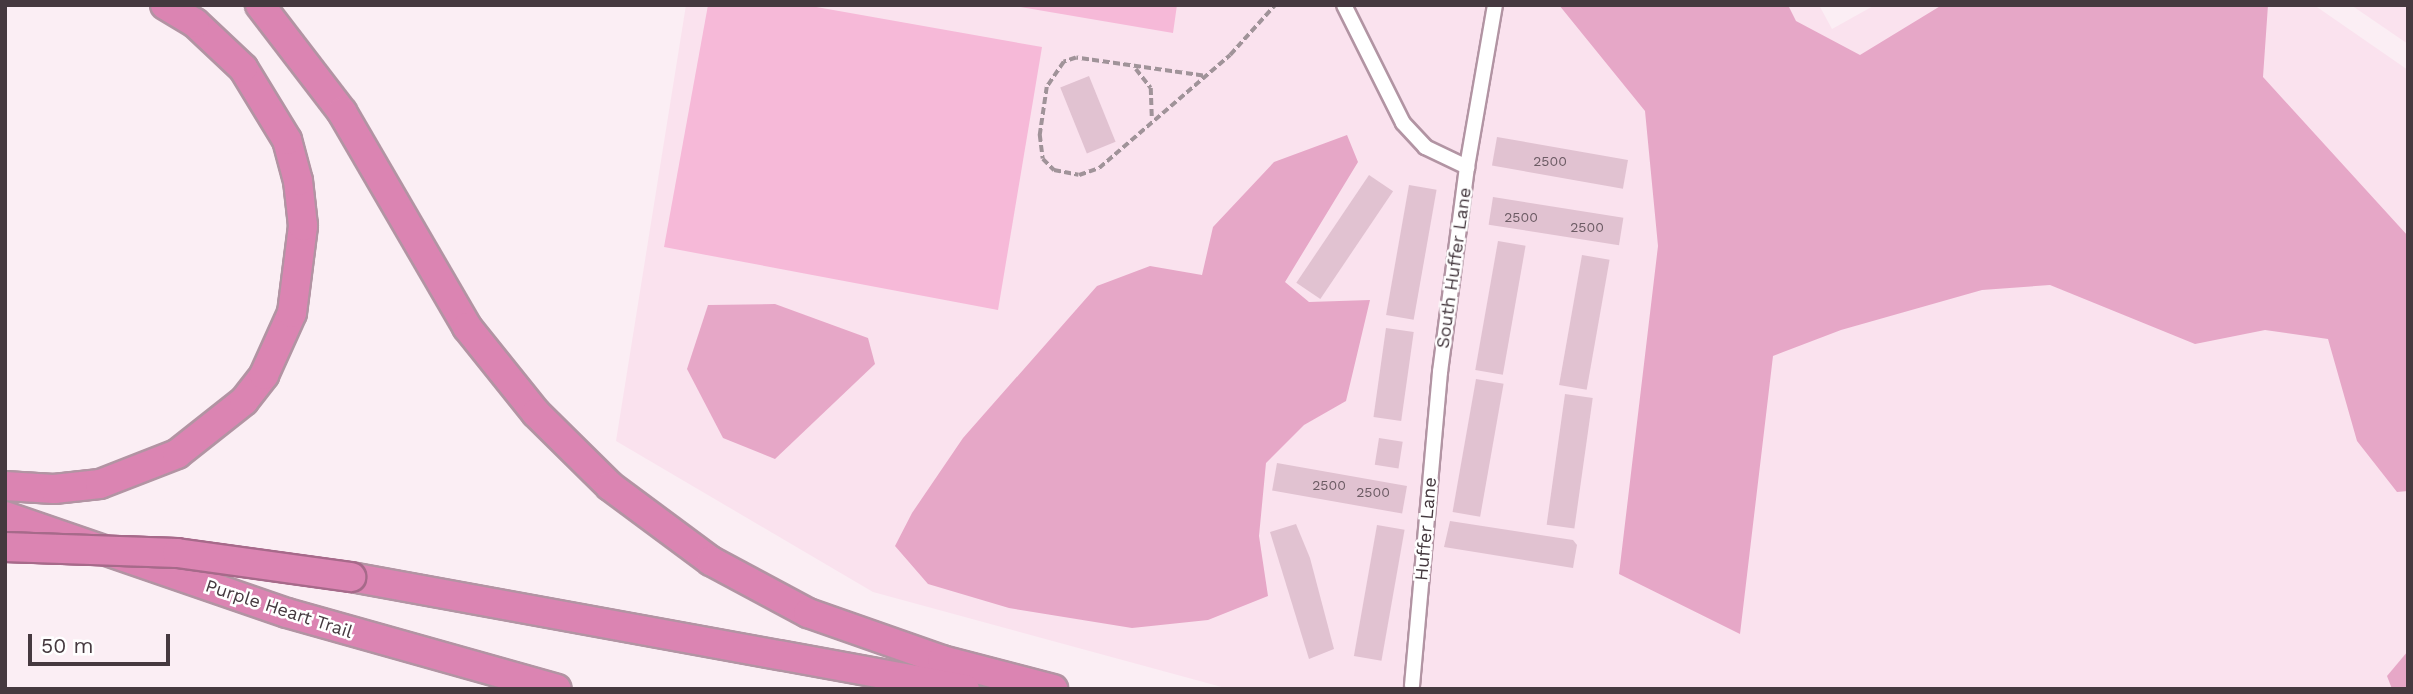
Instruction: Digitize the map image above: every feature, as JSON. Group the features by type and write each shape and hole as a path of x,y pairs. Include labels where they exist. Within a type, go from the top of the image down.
{"highway":[{"path":"5,486 54,489 107,483 177,454 244,401 269,365 292,313 303,226 298,181 287,140 243,68 204,31 165,5"},
{"path":"260,5 342,112 467,327 536,413 610,486 711,561 808,613 942,660 1053,689"},
{"name":"Purple Heart Trail","path":"5,516 287,613 556,689"},
{"path":"5,547 177,553 351,577 965,689"}],"street":[{"name":"South Huffer Lane","path":"1344,5 1403,123 1425,147 1468,167 1440,372"},
{"path":"1468,167 1495,5"},
{"name":"Huffer Lane","path":"1412,686 1440,372"}],"path":[{"path":"1203,76 1076,58 1064,62 1047,87 1040,135 1044,159 1054,170 1079,175 1099,168 1230,55 1275,5"},
{"path":"1135,68 1152,88 1152,120"}],"shaded area":[{"path":"686,5 1819,5 1832,29 1875,5 2314,5 2408,70 2408,689 1229,689 873,592 616,441"},
{"path":"708,5 805,5 1042,47 998,310 664,247"},
{"path":"1009,5 1177,5 1173,33"},
{"path":"1559,5 1788,5 1796,21 1860,55 1942,5 2268,5 2263,77 2408,236 2408,491 2397,492 2357,441 2328,339 2265,330 2195,344 2050,285 1982,290 1841,330 1773,356 1740,634 1619,574 1658,246 1645,111"},
{"path":"2351,5 2408,5 2408,44"},
{"path":"1347,135 1358,162 1285,282 1309,302 1370,300 1346,401 1304,425 1266,463 1259,536 1268,596 1208,620 1132,628 1009,608 928,584 895,546 912,513 963,438 1097,286 1150,266 1202,275 1213,227 1274,162"},
{"path":"775,304 868,338 875,364 775,459 723,438 687,369 708,305"},
{"path":"2408,651 2408,689 2392,689 2387,676"}],"building":[{"path":"1089,76 1116,142 1087,153 1060,88"},
{"path":"1497,137 1628,160 1623,189 1492,166"},
{"path":"1369,175 1393,191 1320,299 1296,283"},
{"path":"1409,185 1437,190 1414,320 1386,315"},
{"path":"1493,197 1623,218 1619,245 1489,225"},
{"path":"1498,241 1526,246 1503,375 1475,370"},
{"path":"1582,255 1610,260 1587,390 1559,385"},
{"path":"1386,328 1414,332 1401,421 1373,417"},
{"path":"1476,379 1504,384 1480,517 1453,512"},
{"path":"1565,394 1593,398 1574,529 1547,525"},
{"path":"1379,438 1403,442 1398,468 1375,465"},
{"path":"1277,463 1407,486 1402,513 1272,491"},
{"path":"1450,521 1573,540 1577,545 1573,568 1444,547"},
{"path":"1296,524 1310,558 1334,649 1309,659 1270,532"},
{"path":"1377,525 1405,530 1381,661 1354,656"}]}
